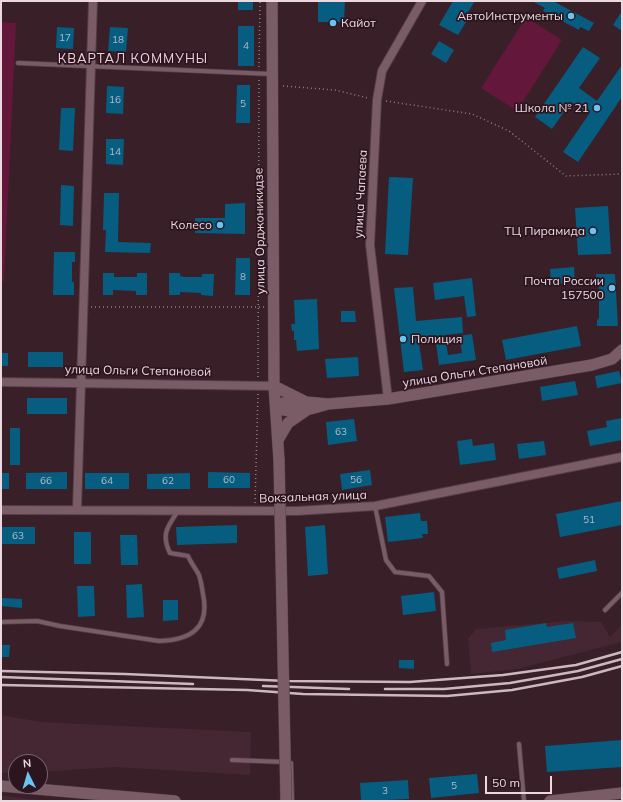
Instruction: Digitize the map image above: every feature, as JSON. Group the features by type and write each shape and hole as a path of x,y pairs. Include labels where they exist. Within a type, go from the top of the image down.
{"main road":[{"name":"улица Орджоникидзе","path":"272,1 274,386 279,460 286,801"},
{"name":"улица Ольги Степановой","path":"307,406 388,399 592,366 612,359 622,350"},
{"path":"274,386 307,406"},
{"path":"276,407 283,403 307,406"},
{"path":"278,440 288,423 307,406"},
{"path":"1,786 175,801"},
{"path":"550,801 622,793"}],"street":[{"path":"77,509 93,1"},
{"name":"улица Чапаева","path":"388,399 370,245 377,100 382,71 422,1"},
{"name":"улица Ольги Степановой","path":"1,382 274,386"},
{"name":"Вокзальная улица","path":"1,510 77,509 297,511 375,506 622,457"}],"lane":[{"path":"18,63 259,74 272,80"},
{"path":"375,506 386,560 395,572 429,576 442,592 447,664"},
{"path":"1,622 37,621 76,629 159,641 170,641 183,638 192,633 202,624 205,604 199,576 188,556 170,553 165,543 168,526 178,511"},
{"path":"605,610 622,593"},
{"path":"519,744 524,801"},
{"path":"232,760 291,762 292,801"}],"path":[{"path":"255,511 258,386 260,1"},
{"path":"272,80 335,90 377,100 472,114 509,131 566,176 622,174"},
{"path":"83,306 274,308"}],"shaded area":[{"path":"526,17 562,40 517,111 481,88"},
{"path":"1,22 16,23 4,281 1,281"},
{"path":"568,621 601,622 610,637 622,625 622,642 517,669 471,674 468,639 476,629"},
{"path":"1,715 41,722 251,732 250,775 114,767 48,771 48,754 8,754 8,773 1,773"},
{"path":"1,796 5,796 49,801 1,801"}],"building":[{"path":"238,1 253,1 253,10 238,10"},
{"path":"318,1 345,1 344,22 318,22"},
{"path":"453,1 475,1 463,20 466,22 458,35 439,25"},
{"name":"АвтоИнструменты","path":"532,1 553,1 594,23 589,31 580,27 579,30 543,11 545,8"},
{"path":"622,11 622,31 613,25"},
{"path":"238,26 254,26 254,66 238,66"},
{"path":"57,27 74,28 73,49 56,48"},
{"path":"110,27 128,28 126,52 108,51"},
{"path":"439,41 454,50 446,63 431,54"},
{"name":"Школа № 21","path":"583,47 600,58 579,88 597,101 622,65 622,97 578,162 563,152 589,114 571,102 552,129 535,117"},
{"path":"237,85 250,85 250,123 236,123"},
{"path":"107,86 124,87 123,114 106,113"},
{"path":"61,108 75,108 73,151 59,150"},
{"path":"106,139 124,139 123,165 106,164"},
{"path":"389,177 413,178 408,255 385,254"},
{"path":"61,185 74,186 73,226 60,225"},
{"path":"104,193 119,193 118,242 151,243 150,253 105,252 106,230 103,230"},
{"name":"Колесо","path":"245,203 245,234 195,233 195,218 225,218 225,204"},
{"name":"ТЦ Пирамида","path":"608,206 611,254 578,255 575,208"},
{"path":"54,252 75,252 75,262 72,262 72,282 74,282 74,295 53,295"},
{"path":"236,258 250,258 250,295 235,295"},
{"path":"574,267 575,283 551,284 550,269"},
{"path":"103,273 114,273 114,277 137,277 137,273 147,273 147,295 136,295 136,291 113,290 113,295 103,295"},
{"path":"169,273 180,273 180,276 184,277 202,277 202,274 214,274 213,296 201,295 201,293 180,292 180,295 169,295"},
{"path":"596,274 615,274 618,326 597,326 597,320 599,318 599,287 596,285"},
{"path":"472,278 476,316 467,317 464,296 435,300 433,283"},
{"path":"413,287 416,321 462,317 463,333 445,335 448,355 462,353 459,336 472,334 476,360 439,365 435,336 418,337 423,370 404,372 394,288"},
{"path":"317,299 319,349 297,351 296,340 294,340 294,331 292,331 291,324 295,324 294,300"},
{"path":"341,311 355,311 356,322 341,322"},
{"path":"577,326 581,346 506,360 502,340"},
{"path":"28,352 63,352 63,367 28,367"},
{"path":"1,353 8,353 8,366 1,366"},
{"path":"358,357 359,376 327,378 325,359"},
{"path":"619,371 622,383 597,388 595,376"},
{"path":"575,381 578,395 542,401 540,387"},
{"path":"27,398 67,398 67,414 27,414"},
{"path":"622,418 622,440 590,446 587,431 607,427 606,421"},
{"path":"354,419 357,441 328,445 326,422"},
{"path":"10,428 20,428 20,465 10,465"},
{"path":"472,439 473,446 494,443 496,460 460,465 457,441"},
{"path":"544,441 546,455 519,459 517,444"},
{"path":"370,470 372,485 342,490 340,474"},
{"path":"67,472 67,489 26,489 26,473"},
{"path":"208,472 250,473 250,488 208,488"},
{"path":"1,473 9,473 9,489 1,489"},
{"path":"85,473 129,473 129,489 85,489"},
{"path":"190,473 190,489 147,489 147,474"},
{"path":"622,501 622,525 560,537 556,514"},
{"path":"420,513 421,521 427,521 428,534 422,534 423,538 388,542 385,517"},
{"path":"237,525 237,543 177,545 176,527"},
{"path":"325,525 328,574 308,576 305,527"},
{"path":"1,527 35,527 35,544 1,544"},
{"path":"74,532 91,532 91,564 74,564"},
{"path":"120,535 137,535 138,565 121,565"},
{"path":"595,560 597,571 559,579 557,568"},
{"path":"142,584 144,617 127,618 126,585"},
{"path":"77,586 94,586 95,616 78,617"},
{"path":"434,592 436,611 403,615 401,596"},
{"path":"1,598 22,599 22,608 1,606"},
{"path":"163,600 178,600 178,620 163,621"},
{"path":"546,623 547,627 573,623 576,638 492,652 491,643 506,640 505,630"},
{"path":"1,645 10,645 9,657 1,657"},
{"path":"399,660 414,660 414,669 399,668"},
{"path":"622,740 622,767 547,772 545,746"},
{"path":"477,774 479,793 431,798 429,778"},
{"path":"408,780 409,799 361,801 360,783"}],"railway":[{"path":"1,671 125,674 287,681 410,682 503,675 576,665 622,652"},
{"path":"385,689 444,689 510,683 578,671 622,659"},
{"path":"1,685 247,690 303,694 447,696 512,690 582,677 622,666"},
{"path":"1,677 193,684"},
{"path":"263,686 349,689"}],"place":[{"name":"АвтоИнструменты","path":"571,16"},
{"name":"Кайот","path":"333,23"},
{"name":"Школа № 21","path":"597,108"},
{"name":"Колесо","path":"220,225"},
{"name":"ТЦ Пирамида","path":"593,231"},
{"name":"Почта России 157500","path":"612,288"},
{"name":"Полиция","path":"403,339"}],"district":[{"name":"КВАРТАЛ КОММУНЫ","path":"133,59"}]}
